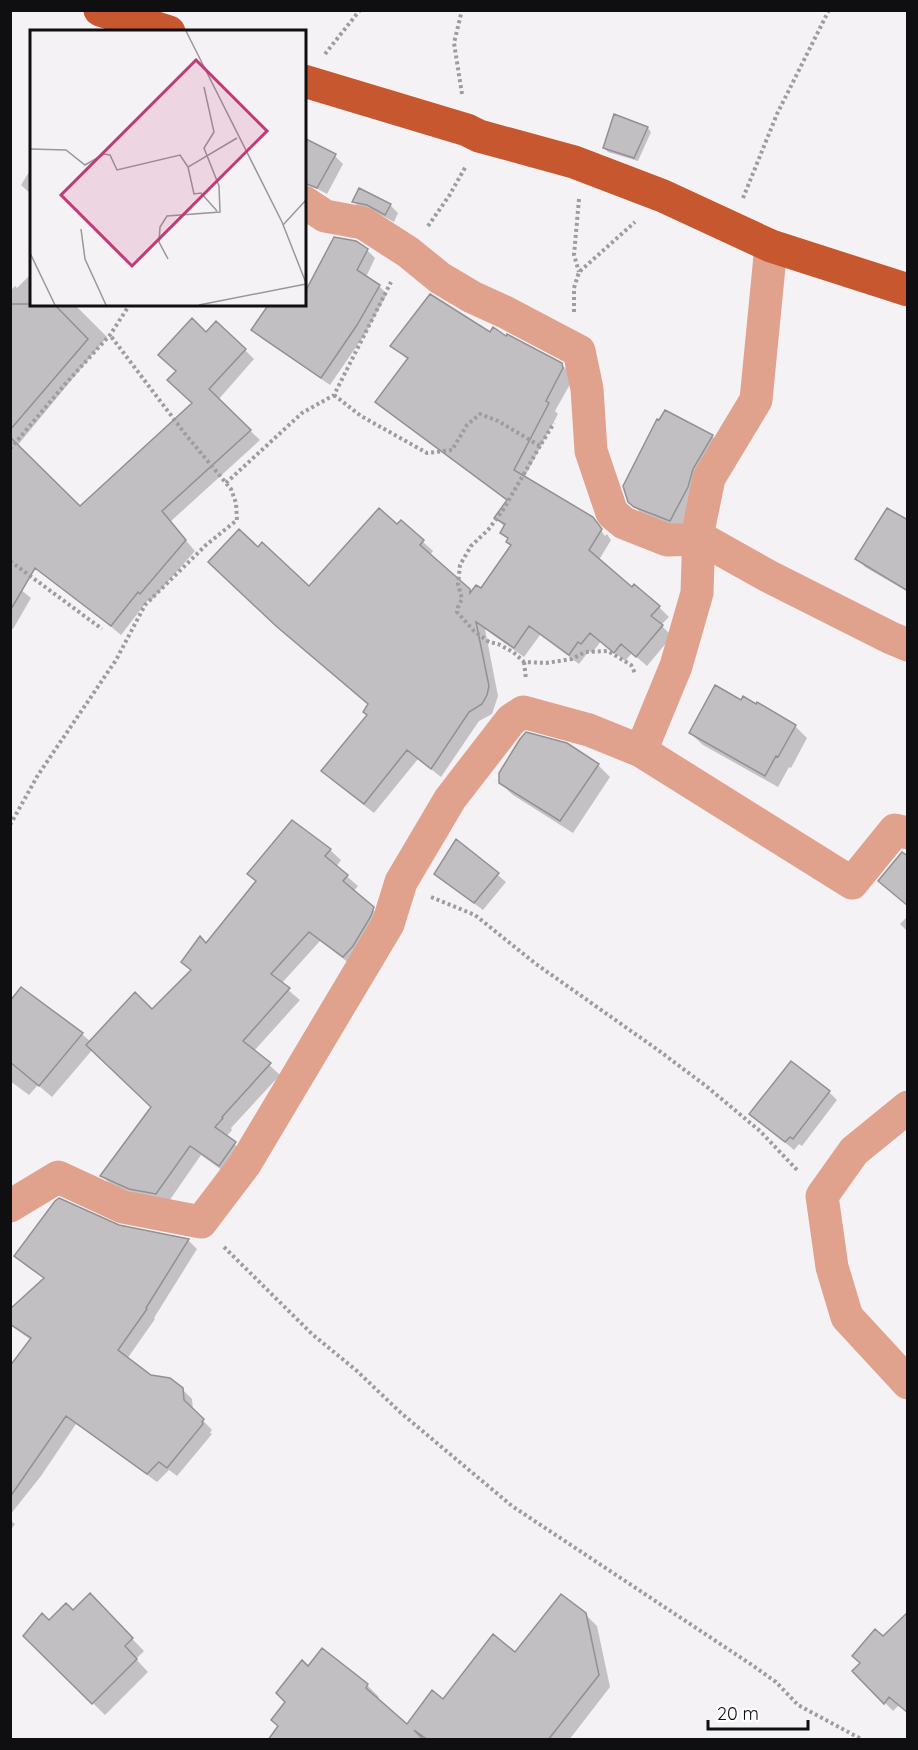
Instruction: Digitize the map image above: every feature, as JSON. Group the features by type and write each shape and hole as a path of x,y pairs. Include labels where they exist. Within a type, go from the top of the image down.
{"main road":[{"path":"100,10 163,30"},
{"path":"313,69 473,133 574,162 663,196 771,246 908,290"}],"street":[{"path":"306,203 325,216 363,224 408,252 440,278 472,297 579,351 587,389 591,452 612,513 624,523 667,540 698,539 712,545 789,587 908,645"},
{"path":"641,751 676,666 697,593 699,526 709,478 756,400 771,246"},
{"path":"10,1206 58,1177 123,1207 201,1222 245,1164 388,924 401,882 450,799 511,720 523,712 589,730 641,751 852,883 895,830 908,833"},
{"path":"908,1107 855,1151 822,1196 832,1266 847,1317 908,1383"}],"path":[{"path":"313,69 360,10"},
{"path":"226,483 302,413 334,395 396,271 431,223 465,168 473,133 454,43 462,10"},
{"path":"731,228 777,114 829,10"},
{"path":"574,162 581,178 574,255 579,272"},
{"path":"579,351 573,305 574,288 579,272 663,196"},
{"path":"10,449 66,382 110,335 129,306"},
{"path":"10,825 38,775 116,660 146,605 206,545 237,520 236,503 226,483 186,435 110,335"},
{"path":"334,395 361,416 427,453 452,450 467,425 480,414 498,421 540,446"},
{"path":"557,417 503,510 488,530 471,546 460,565 458,584 462,599 457,612 474,631 489,642 513,652 524,662 546,663 572,659 585,651 608,651 630,665 636,675"},
{"path":"10,561 102,629"},
{"path":"401,882 424,895 475,915 536,964 658,1050 760,1131 822,1196"},
{"path":"201,1222 232,1256 312,1334 357,1371 401,1413 512,1506 752,1665 776,1682 798,1705 864,1740"}],"building":[{"path":"614,114 648,127 634,158 603,148"},
{"path":"306,139 336,154 317,188 306,184"},
{"path":"359,188 391,204 385,215 367,205 352,202"},
{"path":"334,237 356,241 368,249 357,270 380,285 357,325 321,378 251,330 268,306 306,306 306,290"},
{"path":"430,294 490,332 493,327 506,336 507,334 562,363 563,368 546,401 549,403 514,470 593,517 602,529 589,550 632,587 634,584 660,606 651,616 663,625 636,657 621,644 614,653 590,633 581,644 578,642 569,655 529,626 514,648 476,622 489,686 482,704 469,712 431,769 407,750 364,804 321,771 367,715 363,712 368,704 276,626 208,562 239,529 258,547 262,542 309,586 379,508 397,524 401,520 424,540 420,545 470,589 470,593 476,585 481,588 511,545 506,542 508,538 500,533 505,524 494,518 507,500 375,402 408,358 390,346"},
{"path":"10,304 56,306 88,339 10,430"},
{"path":"192,318 206,332 216,321 246,349 209,389 251,430 162,511 186,540 140,594 138,592 111,626 35,568 10,611 10,437 80,506 192,403 167,380 176,371 158,355"},
{"path":"665,410 713,435 693,469 688,487 670,521 634,507 628,502 623,486 657,419 659,420"},
{"path":"887,508 908,520 908,591 855,559"},
{"path":"715,685 741,700 743,696 756,704 757,702 796,725 765,776 689,733"},
{"path":"526,732 567,743 599,764 560,821 499,783 499,773"},
{"path":"292,820 331,849 325,856 348,875 343,881 374,907 371,916 353,946 343,957 309,932 271,974 290,988 243,1041 271,1063 215,1127 236,1142 219,1166 190,1146 156,1194 129,1189 100,1176 151,1107 86,1045 135,992 152,1009 191,970 181,962 200,936 206,943 256,881 247,874"},
{"path":"456,839 499,873 474,903 434,874"},
{"path":"902,852 908,856 908,906 878,881"},
{"path":"21,987 83,1033 39,1086 10,1062 10,1001"},
{"path":"791,1061 830,1091 793,1139 790,1137 785,1142 749,1114"},
{"path":"59,1198 119,1225 189,1239 147,1309 118,1350 151,1375 170,1378 183,1388 184,1400 204,1419 203,1424 167,1468 159,1462 147,1474 66,1416 10,1497 10,1366 31,1338 10,1324 10,1309 44,1278 14,1256"},
{"path":"90,1593 133,1638 125,1646 137,1659 92,1704 23,1636 42,1613 49,1620 66,1603 73,1610"},
{"path":"561,1594 586,1613 599,1675 548,1740 428,1740 414,1730 424,1740 268,1740 278,1726 271,1720 285,1702 276,1693 302,1660 308,1666 322,1648 368,1684 366,1688 407,1724 432,1690 443,1699 493,1634 515,1652"},
{"path":"908,1612 908,1713 889,1697 884,1704 852,1671 860,1663 852,1656 875,1629 883,1636"}]}
